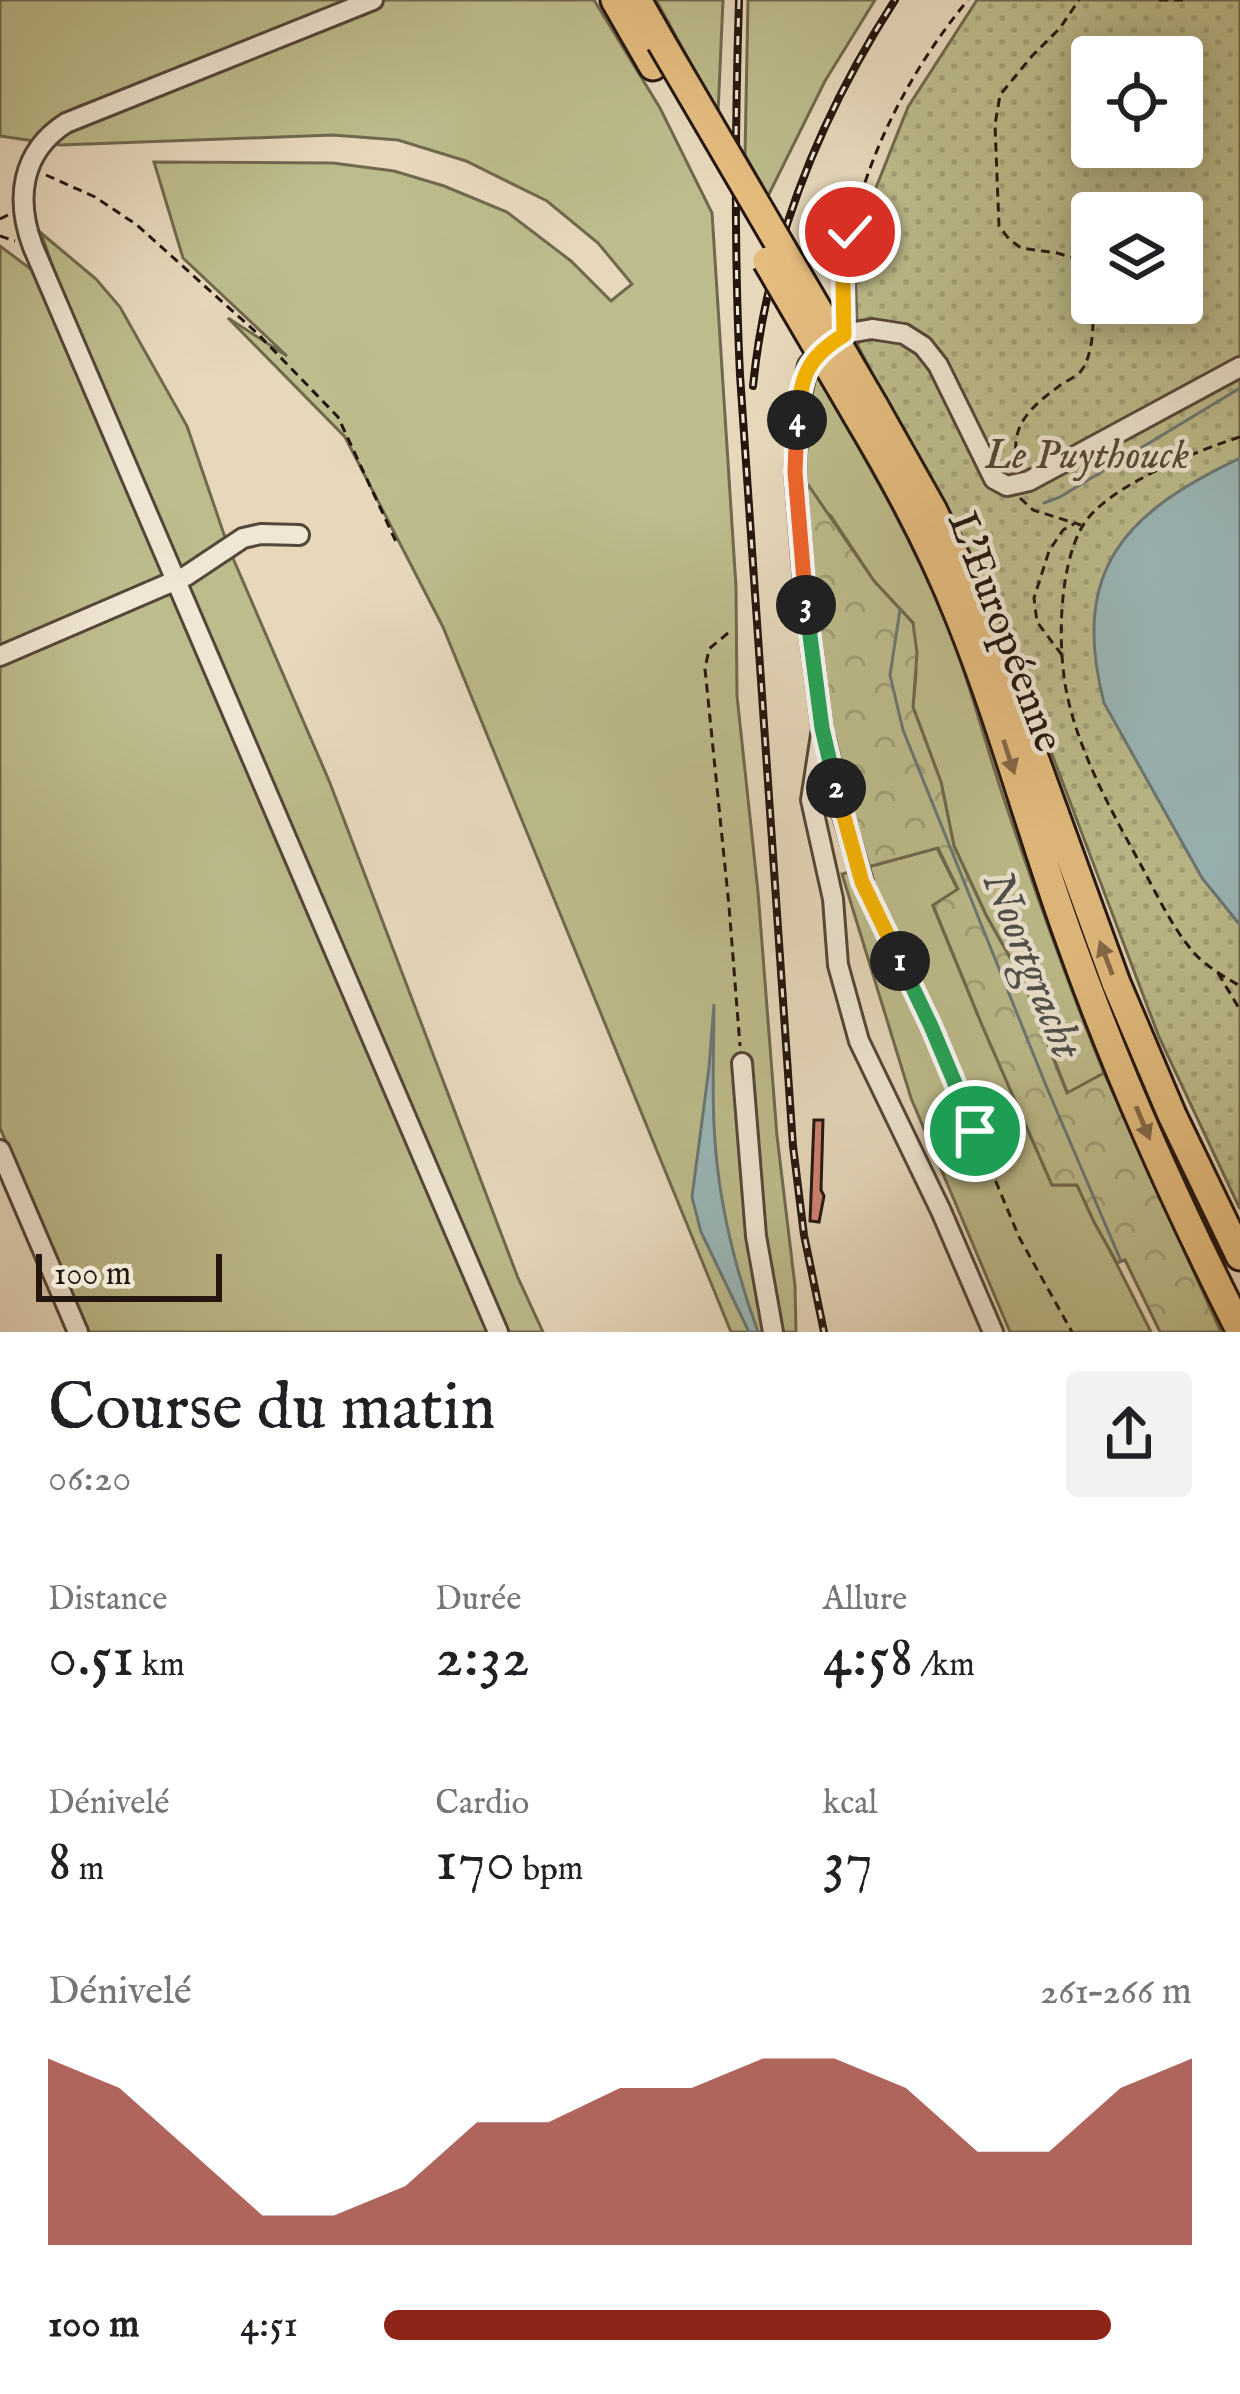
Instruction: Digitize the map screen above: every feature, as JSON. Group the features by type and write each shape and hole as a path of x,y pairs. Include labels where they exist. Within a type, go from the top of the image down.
{"highway":[{"name":"L'Européenne","path":"615,0 657,54 866,411 932,509 979,606 1115,983 1240,1256"},
{"name":"L'Européenne","path":"637,0 657,54"},
{"name":"L'Européenne","path":"866,411 976,658 1104,1030 1168,1181 1240,1330"}],"street":[{"path":"373,0 67,123 44,141 28,167 22,193 29,236 498,1332"},
{"path":"862,882 822,728 805,597 795,472 800,394 812,360 844,335 887,329 904,334 922,346 942,372 991,475 998,482 1014,485 1240,367"},
{"path":"0,656 191,573 249,536 299,535"},
{"path":"822,728 812,807 833,899 838,965 846,998 860,1041 993,1332"},
{"path":"742,1063 756,1236 773,1332"},
{"path":"0,1150 78,1332"}],"path":[{"path":"844,335 847,251 875,159 914,75 968,0"},
{"path":"1079,0 1000,95 994,125 999,226 1021,248 1081,260 1088,271 1093,340 1082,370 1041,399 1017,428 1015,452 1021,471 1014,485 1033,510 1083,525"},
{"path":"1159,0 1188,0"},
{"path":"28,167 95,197 137,225 287,364 338,417 398,546"},
{"path":"1240,437 1204,448 1100,506 1083,525 1068,562 1062,626 1067,698 1107,802 1166,913 1196,956 1240,986"},
{"path":"1063,656 1037,622 1034,598 1049,551 1063,530 1074,524"},
{"path":"728,633 709,649 705,669 742,1063"},
{"path":"862,882 931,1026 1019,1237 1072,1332"},
{"path":"1217,971 1240,1010"}],"green space":[{"path":"0,0 594,0 660,108 712,213 736,587 737,696 796,1332 731,1332 443,627 345,437 228,318 287,356 183,258 154,162 333,163 394,171 507,212 571,261 611,301 632,284 598,243 547,201 466,161 398,140 333,135 61,145 0,136"},
{"path":"656,0 723,0 718,113"},
{"path":"748,0 875,0 825,81 768,196 745,155"},
{"name":"Le Puythouck","path":"977,0 1240,0 1240,1209 1159,1037 1008,638 858,346 854,243 908,107"},
{"path":"41,233 96,279 120,307 187,426 229,549 330,783 518,1278 543,1332 509,1332"},
{"path":"0,246 32,270 488,1332 89,1332 0,1128"},
{"path":"813,368 915,553 962,665 1030,875 1104,1073 1068,1094 1022,979 954,846 941,782 913,707 913,623 874,581 831,516 803,498 789,445"},
{"path":"809,486 874,581 913,623 917,653 913,707 941,782 954,846 1022,979 1067,1093 1104,1073 1221,1332 1160,1332 1125,1260 1117,1263 1077,1185 1052,1185 933,905 958,889 938,848 868,867 842,777 824,685 803,498"},
{"path":"937,848 958,890 933,906 1052,1185 1077,1185 1151,1332 1010,1332 911,1098 842,874"}],"water":[{"path":"1240,458 1240,925 1202,878 1104,703 1095,657 1095,616 1102,582 1116,551 1137,525 1165,501"},
{"path":"714,1004 713,1110 719,1178 734,1256 758,1332 749,1332 701,1232 692,1197"}],"building":[{"path":"814,1120 823,1120 824,1196 819,1222 810,1221"}],"waterway":[{"path":"1044,503 1240,388"},
{"name":"Noortgracht","path":"900,610 890,675 903,730 1121,1261"}],"railway":[{"path":"739,0 740,375 793,1146 804,1235 824,1332"},
{"path":"753,386 771,283 801,184 843,90 895,0"}],"route":[{"path":"850,232 843,283 844,335 808,365 796,428 803,577 822,728 862,882 975,1131"}]}
